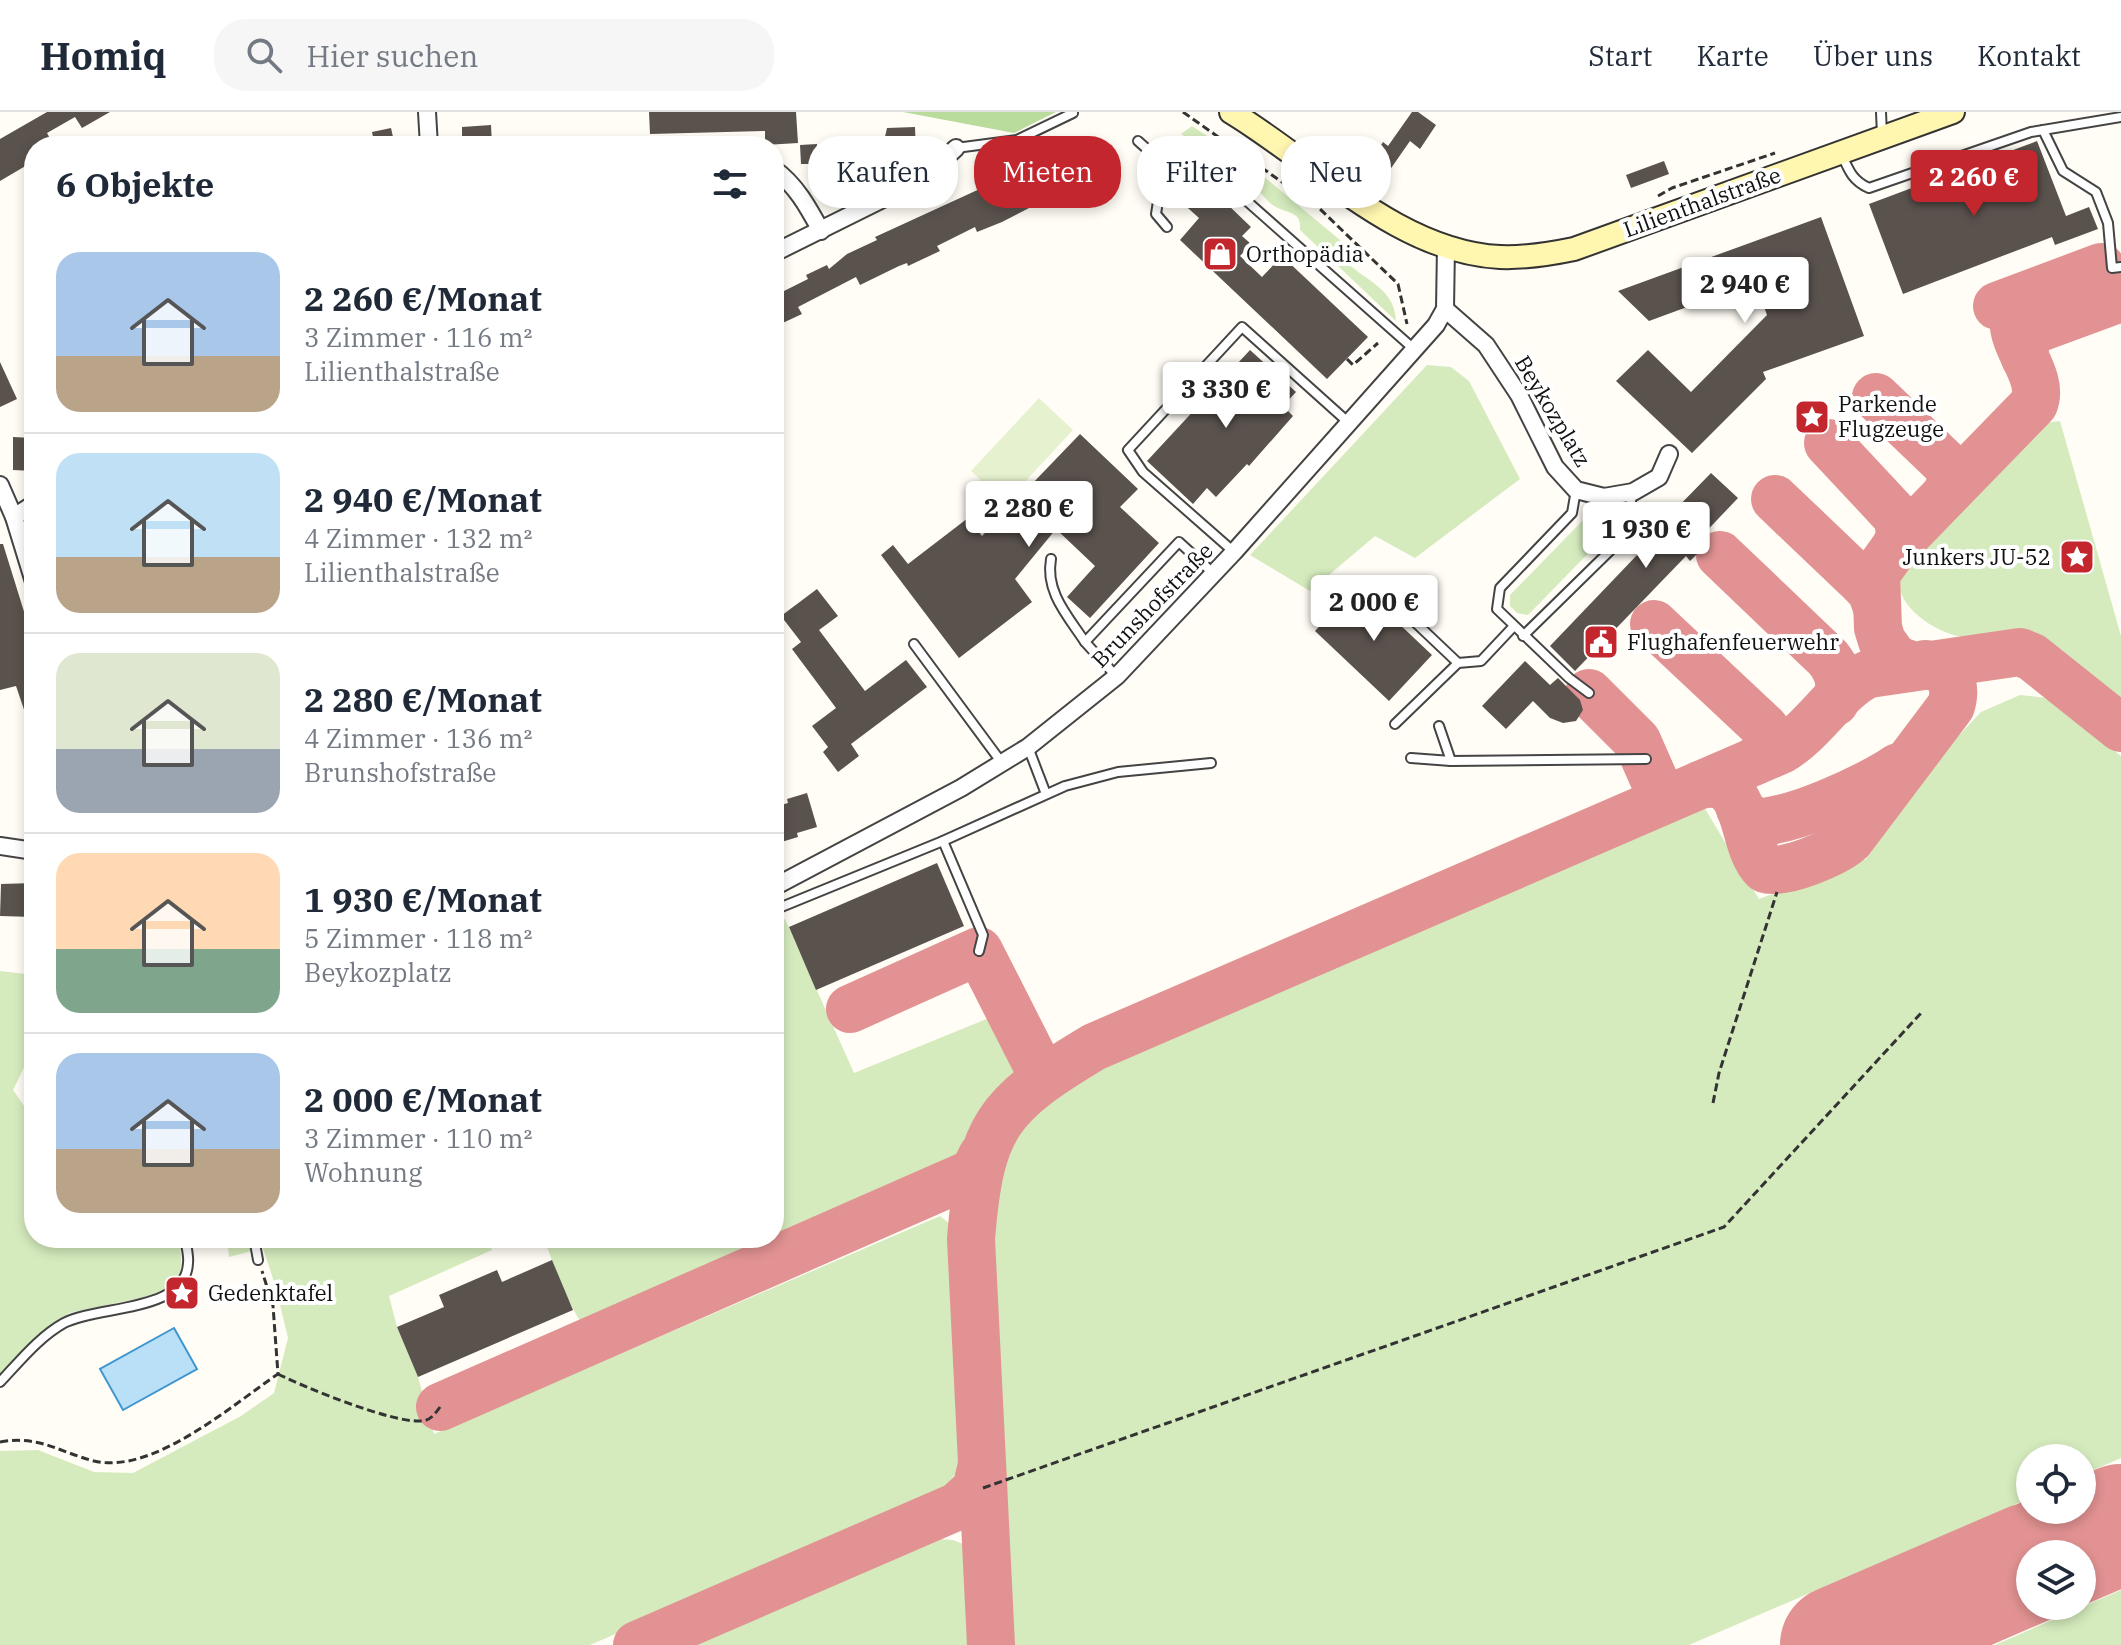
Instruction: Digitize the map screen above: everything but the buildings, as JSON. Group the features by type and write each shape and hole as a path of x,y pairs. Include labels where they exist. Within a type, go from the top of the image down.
{"main road":[{"name":"Lilienthalstraße","path":"1231,112 1396,224 1446,246 1498,257 1538,256 1574,249 1953,112"}],"street":[{"path":"427,112 428,136"},
{"path":"784,176 805,201 821,231"},
{"path":"784,248 866,208"},
{"path":"1445,309 1446,246"},
{"name":"Brunshofstraße","path":"784,882 948,795 1028,747 1117,676 1234,552 1415,351 1445,309"},
{"name":"Beykozplatz","path":"1445,309 1486,345 1519,395 1555,467 1576,490 1604,497 1633,492"},
{"path":"1633,492 1659,477 1669,454"},
{"path":"0,485 24,550"},
{"path":"14,517 24,510"},
{"path":"0,846 24,850"}],"lane":[{"path":"1881,112 1882,136"},
{"path":"958,148 1017,140 1073,113"},
{"path":"1841,151 1850,173 1858,183 1869,188 2031,132 2121,117"},
{"path":"2043,130 2063,171 2096,192 2108,223 2112,268 2121,267"},
{"path":"1157,208 1156,214 1167,227"},
{"path":"1254,208 1415,351"},
{"path":"1234,552 1143,472 1128,450 1242,327 1350,423"},
{"path":"1576,490 1572,513 1500,588 1497,609 1513,627 1589,693"},
{"path":"1523,636 1623,538 1633,492"},
{"path":"1085,642 1179,542 1213,573"},
{"path":"1051,559 1049,574 1053,594 1085,642 1117,676"},
{"path":"1380,589 1458,663"},
{"path":"1395,724 1458,663 1481,661 1513,627"},
{"path":"914,644 1002,763"},
{"path":"1439,726 1451,761"},
{"path":"1028,747 1046,794"},
{"path":"1411,758 1451,761 1646,759"},
{"path":"784,906 943,841 1065,786 1118,772 1211,763"},
{"path":"943,841 983,935 979,951"},
{"path":"0,1382 39,1341 64,1323 157,1300 176,1291 189,1264 187,1248"},
{"path":"256,1248 258,1260"}],"path":[{"path":"1183,112 1218,136"},
{"path":"1265,169 1320,209 1398,284 1403,315 1415,351"},
{"path":"1347,359 1353,365 1378,343"},
{"path":"1713,1103 1719,1073 1777,892"},
{"path":"983,1488 1724,1227 1922,1012"},
{"path":"258,1260 273,1306 278,1374"},
{"path":"278,1374 392,1417 421,1422 433,1417 440,1407"},
{"path":"0,1442 26,1440 46,1443 97,1461 130,1461 219,1418 278,1374"}],"green space":[{"path":"903,112 1056,112 1014,133"},
{"path":"1192,126 1207,136 1184,136 1181,134"},
{"path":"1265,178 1281,191 1281,208 1302,208 1358,255 1349,265 1386,295 1395,311 1396,321 1300,230 1296,216 1272,204 1265,197"},
{"path":"1427,365 1451,367 1469,381 1520,479 1415,558 1375,536 1310,591 1250,555"},
{"path":"1039,398 1073,430 1005,503 971,471"},
{"path":"2060,421 2121,636 2121,701 2039,637 2021,633 1979,638 1950,634 1919,616 1900,590 1902,565 2035,428"},
{"path":"1600,512 1612,520 1610,531 1528,615 1517,613 1510,606 1510,595 1590,513"},
{"path":"2020,695 2048,698 2121,756 2121,1458 2096,1469 2096,1444 2016,1444 2016,1504 1689,1645 1009,1645 993,1253 1000,1177 1009,1141 1045,1100 1099,1063 1701,802 1759,899 1866,859 1944,751 1981,712"},
{"path":"784,920 854,1073 989,1018 1014,1070 1010,1087 951,1164 784,1236"},
{"path":"0,971 24,974 24,1067 13,1090 24,1106 24,1248 180,1248 181,1264 174,1283 159,1294 69,1313 50,1326 0,1374"},
{"path":"940,1216 954,1227 964,1462 941,1493 590,1645 0,1645 0,1451 38,1450 94,1472 133,1473 241,1416 274,1393 288,1338 263,1248 491,1248 389,1296 397,1327 418,1377 434,1434"},
{"path":"228,1248 263,1248 229,1257"},
{"path":"547,1248 757,1248 582,1324"},
{"path":"939,1539 968,1546 973,1645 687,1645 925,1542"},
{"path":"2121,1590 2121,1645 1995,1645 2052,1620 2096,1620 2096,1601"}],"water":[{"path":"174,1328 197,1369 123,1410 100,1369"}],"taxiway":[{"path":"1997,306 2101,267"},
{"path":"1914,666 1895,659 1882,641 1878,628 1876,574 1896,546 2034,404 2036,390 2033,376 2014,321 2017,308 2028,295"},
{"path":"2025,358 2026,343 2034,330 2121,298"},
{"path":"1876,397 1949,467 1952,479 1947,492"},
{"path":"1828,443 1898,518 1900,535 1896,546"},
{"path":"1775,499 1871,591 1876,605"},
{"path":"1720,555 1828,658 1839,679 1835,702"},
{"path":"1654,624 1765,728 1766,746 1755,761"},
{"path":"991,1645 971,1239 980,1169 988,1144 1015,1103 1035,1086 1094,1047 1781,750 1804,732 1848,688 1869,674 2020,652 2032,657 2121,728"},
{"path":"1700,785 1717,784 1737,800 1751,844 1765,869 1796,866 1833,851 1850,840 1951,706 1953,690 1949,678 1940,669 1925,664"},
{"path":"1589,693 1637,741 1663,800"},
{"path":"1740,809 1752,821 1784,818 1848,794 1898,767"},
{"path":"850,1009 979,951 1043,1077"},
{"path":"440,1407 968,1175 982,1156"},
{"path":"637,1645 958,1506 976,1489 982,1465"}],"runway":[{"path":"2084,1540 2121,1524"},
{"path":"1840,1645 2016,1569"}],"place":[{"name":"Orthopädia","path":"1220,254"},
{"name":"Parkende Flugzeuge","path":"1812,417"},
{"name":"Junkers JU-52","path":"2077,557"},
{"name":"Flughafenfeuerwehr","path":"1601,642"},
{"name":"Gedenktafel","path":"182,1293"}]}
